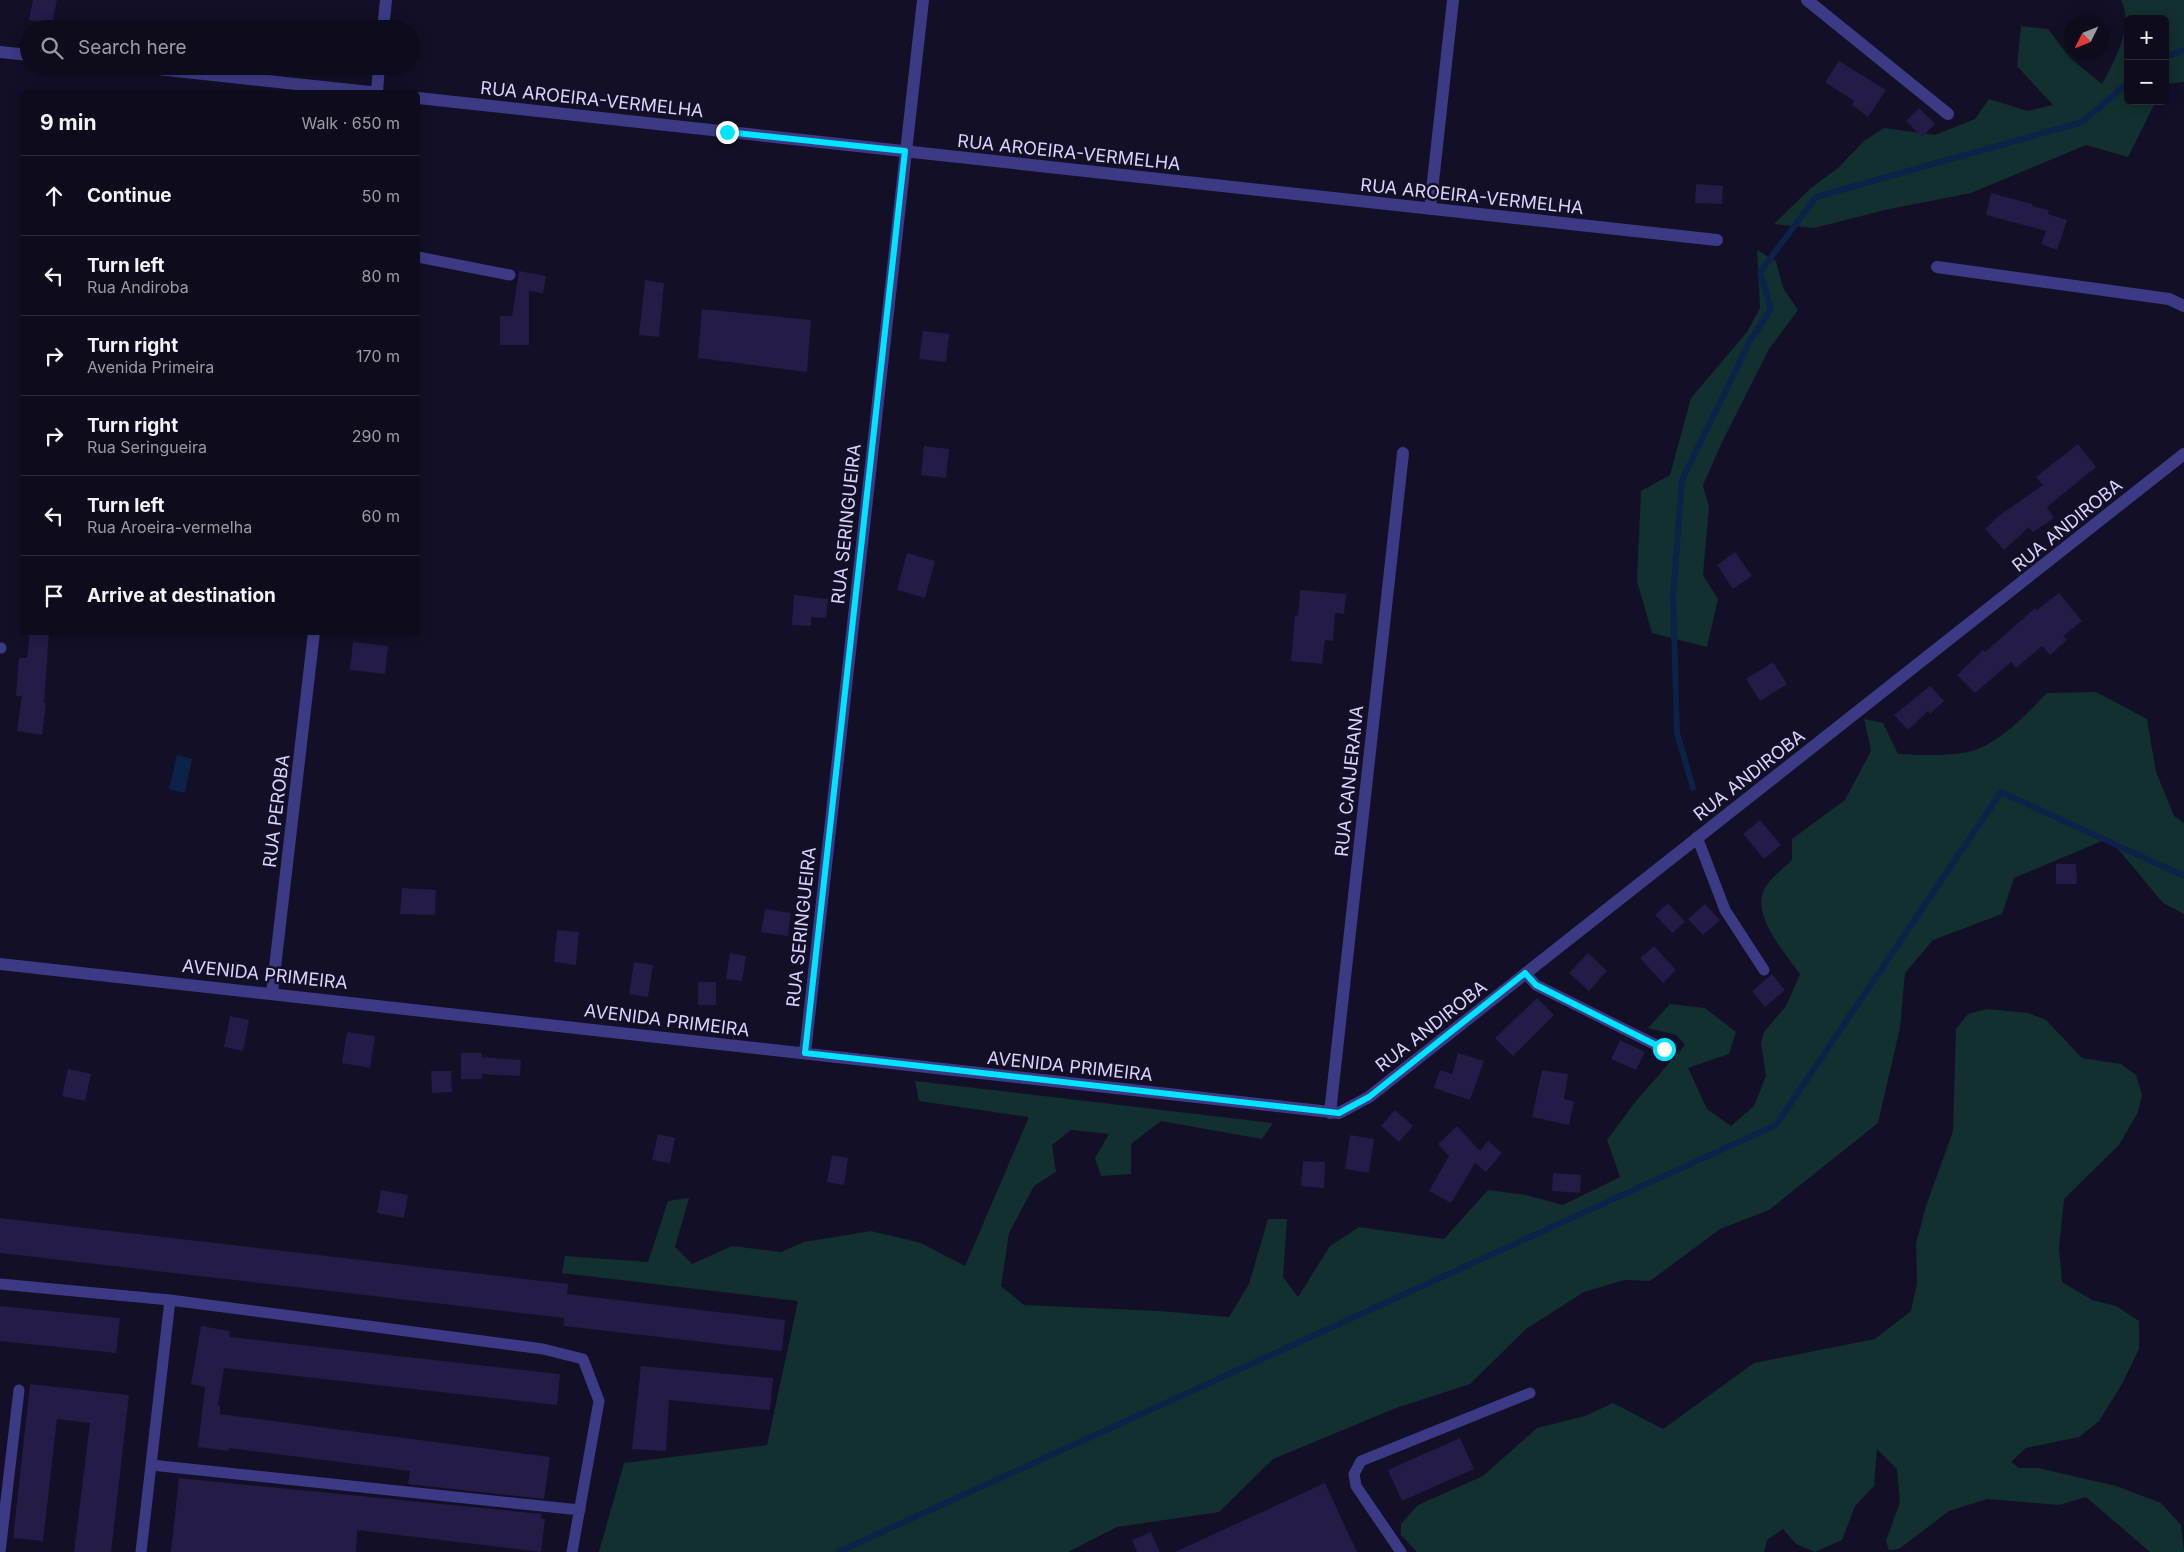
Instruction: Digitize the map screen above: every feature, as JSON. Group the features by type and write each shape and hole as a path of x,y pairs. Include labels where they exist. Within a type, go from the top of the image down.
{"street":[{"path":"384,20 386,0"},
{"name":"RUA SERINGUEIRA","path":"805,1053 923,0"},
{"path":"1430,209 1453,0"},
{"path":"1807,0 1948,114"},
{"path":"0,52 20,54"},
{"path":"213,75 352,90"},
{"path":"377,90 378,75"},
{"name":"RUA AROEIRA-VERMELHA","path":"420,98 1717,240"},
{"path":"1937,267 2169,299 2184,306"},
{"name":"RUA CANJERANA","path":"1330,1113 1403,452"},
{"name":"RUA ANDIROBA","path":"1330,1113 1339,1113 1369,1097 2184,454"},
{"name":"RUA PEROBA","path":"272,993 314,635"},
{"name":"AVENIDA PRIMEIRA","path":"0,964 1330,1113"}],"lane":[{"path":"420,257 510,275"},
{"path":"1697,838 1725,910 1764,970"},
{"path":"1525,973 1536,985 1664,1049"},
{"path":"0,1284 170,1300 543,1349 583,1359 600,1401 572,1552"},
{"path":"141,1552 170,1300"},
{"path":"0,1552 20,1390"},
{"path":"1401,1552 1356,1486 1354,1474 1361,1461 1530,1393"},
{"path":"0,1456 10,1468"},
{"path":"151,1465 580,1510"}],"green space":[{"path":"2121,0 2184,0 2184,82 2169,84 2169,15 2124,15"},
{"path":"2021,26 2048,29 2064,50 2064,60 2072,60 2102,84 2121,43 2124,32 2124,105 2154,105 2128,157 2086,145 1971,193 1885,210 1814,228 1774,224 1811,188 1838,168 1864,141 1884,128 1935,135 1975,119 1989,99 2028,111 2053,105 2017,66"},
{"path":"1757,250 1776,261 1783,288 1798,310 1769,349 1722,442 1703,485 1709,507 1703,575 1718,599 1707,647 1652,633 1637,581 1641,491 1670,475 1691,398 1747,332 1760,308"},
{"path":"2096,692 2147,719 2156,772 2174,816 2184,823 2184,914 2163,903 2109,838 2014,878 2002,914 1933,940 1905,973 1900,1028 1878,1123 1769,1210 1720,1229 1650,1281 1624,1280 1584,1292 1526,1329 1470,1384 1396,1408 1273,1459 1219,1512 1117,1527 1068,1552 599,1552 624,1463 767,1445 798,1301 562,1273 565,1256 648,1262 668,1201 689,1198 675,1247 692,1264 732,1246 781,1252 804,1242 871,1231 921,1243 965,1266 1029,1117 919,1101 915,1081 1273,1123 1262,1139 1161,1121 1131,1144 1131,1174 1101,1176 1095,1158 1109,1134 1071,1130 1052,1145 1056,1172 1034,1186 1009,1233 1001,1286 1024,1305 1159,1311 1229,1317 1249,1284 1268,1219 1287,1219 1283,1277 1298,1297 1330,1246 1359,1227 1444,1239 1488,1190 1526,1195 1563,1205 1620,1177 1607,1140 1636,1101 1685,1045 1676,1035 1648,1028 1670,1004 1705,1008 1736,1032 1729,1054 1688,1068 1707,1109 1731,1126 1754,1106 1766,1076 1761,1043 1764,1032 1786,1006 1800,974 1777,942 1764,917 1761,905 1763,893 1769,882 1792,860 1792,839 1845,800 1871,751 1864,719 1883,723 1898,754 1939,755 1970,752 1998,738 2047,693"},
{"path":"1987,1009 2028,1013 2046,1020 2082,1058 2121,1064 2136,1075 2142,1095 2138,1112 2119,1145 2064,1199 2059,1248 2062,1282 2092,1300 2116,1306 2139,1321 2139,1349 2122,1384 2099,1421 2079,1437 2026,1448 2011,1462 2019,1468 2038,1468 2116,1486 2161,1503 2181,1525 2184,1552 2150,1552 2086,1497 2059,1505 1987,1499 1949,1511 1899,1549 1889,1550 1886,1541 1900,1502 1897,1469 1877,1449 1874,1486 1855,1506 1842,1540 1815,1552 1796,1544 1783,1529 1767,1540 1764,1552 1417,1552 1401,1535 1401,1524 1418,1505 1483,1476 1537,1428 1585,1416 1613,1403 1663,1429 1754,1363 1875,1339 1911,1311 1917,1283 1916,1244 1926,1206 1953,1131 1956,1029 1968,1014"}],"water":[{"path":"177,755 192,759 185,793 169,789"}],"building":[{"path":"33,0 57,0 53,20 29,20"},
{"path":"1839,61 1886,90 1868,117 1852,105 1854,101 1825,82"},
{"path":"1919,108 1935,124 1922,137 1906,121"},
{"path":"1696,184 1723,186 1722,204 1695,203"},
{"path":"1991,193 2049,210 2048,214 2067,220 2057,250 2041,244 2046,231 1986,215"},
{"path":"519,271 546,276 543,293 529,291 529,345 500,345 500,316 512,316"},
{"path":"645,280 664,283 659,337 639,335"},
{"path":"702,309 811,320 807,372 698,358"},
{"path":"923,331 949,334 946,362 919,359"},
{"path":"2078,444 2096,467 2047,507 2054,518 2033,532 2029,527 2004,550 1985,529 2000,515 2043,485 2036,477"},
{"path":"924,446 949,449 946,478 921,475"},
{"path":"1735,552 1752,576 1733,589 1717,565"},
{"path":"907,553 935,561 925,598 897,590"},
{"path":"1300,590 1346,594 1344,614 1335,613 1333,641 1325,640 1322,664 1291,661 1295,615 1298,616"},
{"path":"2059,593 2082,621 2063,636 2067,640 2050,655 2042,646 2016,668 2011,662 1975,693 1957,675 1983,650 1985,652 2035,608 2037,610"},
{"path":"794,595 828,599 826,618 811,617 811,626 792,625"},
{"path":"30,635 49,635 44,703 46,703 42,735 17,731 22,696 16,696 19,658 27,658"},
{"path":"353,642 388,646 385,674 350,670"},
{"path":"1773,662 1787,684 1760,701 1746,679"},
{"path":"1930,686 1944,701 1930,714 1928,711 1908,730 1894,715"},
{"path":"1760,820 1781,845 1764,859 1743,834"},
{"path":"2056,864 2076,864 2077,884 2056,884"},
{"path":"402,888 436,890 435,915 400,914"},
{"path":"1668,903 1685,922 1672,933 1655,915"},
{"path":"1705,904 1720,920 1703,935 1688,919"},
{"path":"765,909 791,913 788,936 761,932"},
{"path":"557,930 579,932 576,965 554,962"},
{"path":"1654,946 1676,970 1663,983 1640,958"},
{"path":"730,953 746,956 742,981 726,979"},
{"path":"1588,953 1607,971 1589,991 1569,973"},
{"path":"634,962 653,965 648,997 629,994"},
{"path":"1772,974 1785,990 1765,1007 1752,991"},
{"path":"698,982 716,982 716,1005 698,1005"},
{"path":"1537,998 1554,1015 1513,1056 1495,1038"},
{"path":"230,1016 249,1020 243,1051 224,1047"},
{"path":"347,1032 375,1036 370,1068 342,1063"},
{"path":"1620,1040 1645,1052 1636,1070 1611,1059"},
{"path":"461,1053 482,1053 482,1057 521,1060 520,1076 482,1074 482,1079 461,1079"},
{"path":"1458,1053 1484,1061 1470,1100 1434,1088 1440,1070 1452,1074"},
{"path":"68,1069 91,1074 85,1101 62,1096"},
{"path":"1542,1070 1568,1074 1564,1099 1574,1101 1569,1125 1532,1117"},
{"path":"431,1071 451,1071 452,1092 432,1093"},
{"path":"1395,1110 1413,1126 1399,1142 1381,1126"},
{"path":"1457,1126 1480,1151 1488,1141 1502,1153 1486,1172 1475,1163 1451,1203 1429,1191 1449,1156 1438,1144"},
{"path":"658,1134 675,1138 670,1163 652,1160"},
{"path":"1350,1135 1374,1139 1369,1173 1345,1169"},
{"path":"832,1155 848,1158 844,1185 827,1182"},
{"path":"1303,1161 1325,1162 1324,1188 1301,1186"},
{"path":"1553,1173 1581,1175 1580,1193 1552,1191"},
{"path":"381,1190 408,1195 404,1218 377,1213"},
{"path":"0,1218 568,1284 567,1294 785,1320 782,1351 564,1326 564,1318 0,1253"},
{"path":"0,1306 120,1318 116,1353 0,1341"},
{"path":"201,1326 230,1331 229,1337 560,1374 557,1405 224,1368 218,1405 220,1405 220,1414 550,1457 544,1499 408,1484 410,1471 229,1448 229,1451 198,1447 205,1387 191,1384"},
{"path":"641,1366 773,1378 770,1410 669,1400 666,1451 632,1449"},
{"path":"30,1384 129,1395 111,1552 74,1552 90,1423 57,1419 43,1541 13,1538"},
{"path":"1460,1438 1474,1469 1402,1501 1388,1470"},
{"path":"179,1478 542,1514 541,1519 545,1519 541,1552 357,1530 356,1552 171,1552"},
{"path":"1325,1483 1357,1552 1175,1552"},
{"path":"1151,1532 1160,1552 1137,1552 1132,1540"}],"waterway":[{"path":"2169,56 2184,50"},
{"path":"1693,788 1677,733 1673,597 1682,480 1750,341 1771,309 1760,272 1816,197 2082,122 2124,86"},
{"path":"838,1552 1776,1125 2001,792 2184,876"}],"route":[{"path":"727,132 905,151 805,1053 1339,1113 1369,1097 1525,973 1536,985 1664,1049"}]}
